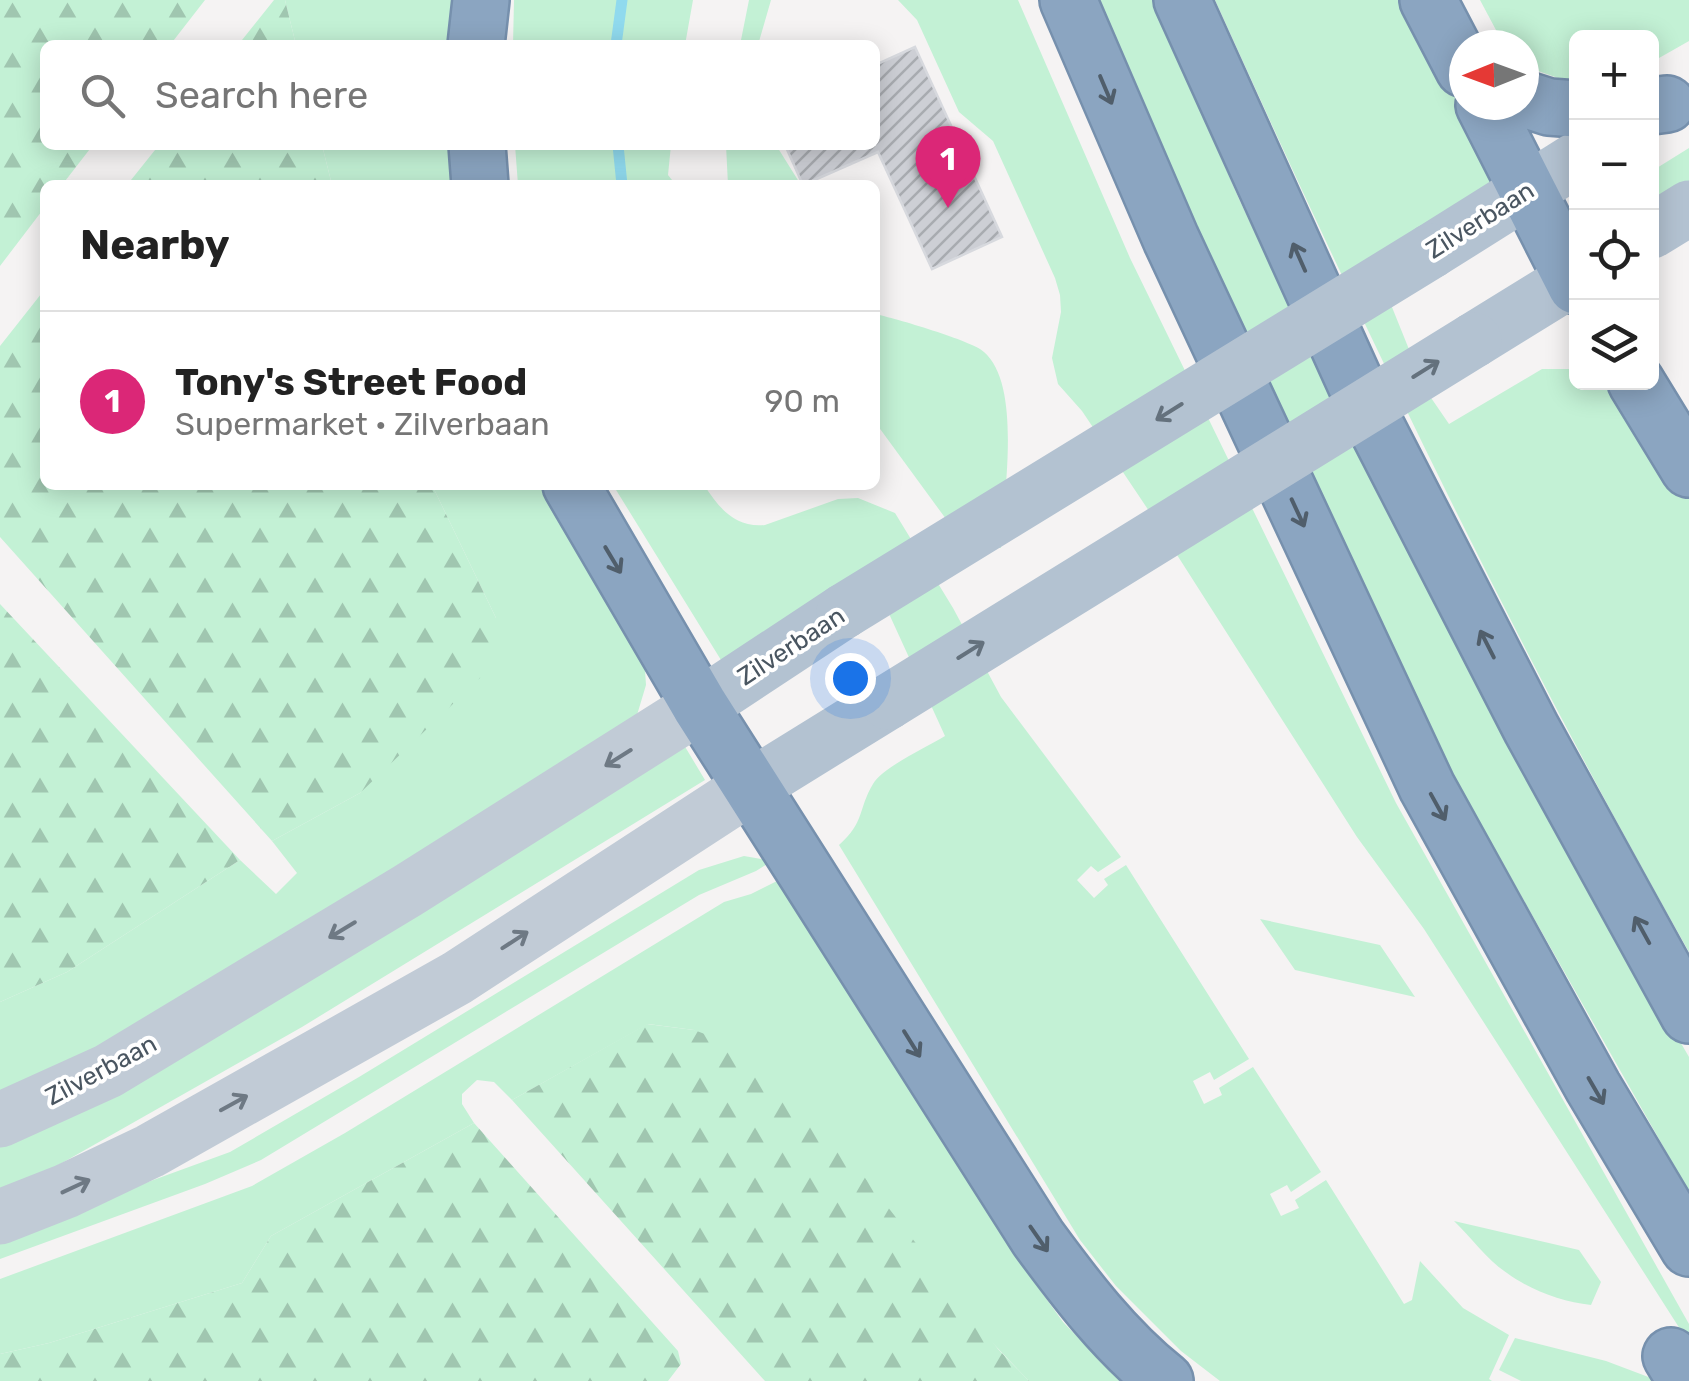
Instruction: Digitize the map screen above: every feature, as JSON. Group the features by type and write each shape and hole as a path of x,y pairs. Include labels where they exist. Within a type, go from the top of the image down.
{"highway":[{"path":"477,40 481,0"},
{"path":"1068,0 1170,239 1427,787 1593,1087 1689,1248"},
{"path":"1182,0 1368,411 1530,728 1689,1015"},
{"path":"1428,0 1449,39"},
{"path":"1539,104 1569,108"},
{"path":"1492,120 1569,269"},
{"path":"477,150 480,180"},
{"path":"1641,390 1689,468"},
{"path":"574,490 700,706 1038,1238 1089,1307 1128,1350 1165,1381"}],"main road":[{"name":"Zilverbaan","path":"0,1120 108,1071 407,891 844,610 1569,164"},
{"path":"1659,227 1689,208"},
{"path":"0,1217 66,1192 150,1151 457,978 752,786 1569,284"}],"green space":[{"path":"0,0 205,0 174,40 40,40 40,150 89,150 66,180 40,180 40,214 0,266"},
{"path":"274,0 285,0 295,40 242,40"},
{"path":"285,0 463,0 459,40 295,40"},
{"path":"514,0 693,0 686,40 513,40"},
{"path":"749,0 771,0 759,40 741,40"},
{"path":"898,0 1018,0 1130,258 1396,803 1689,1324 1689,1343 1424,929 1357,837 1149,511 1082,411 1058,384 1052,358 1061,312 1055,278 993,141 959,112 917,20"},
{"path":"1085,0 1152,0 1239,199 1326,382 1505,740 1689,1057 1689,1192 1450,770 1340,549"},
{"path":"1215,0 1408,0 1449,75 1449,120 1473,120 1511,189 1377,270 1425,389 1449,424 1542,369 1569,369 1569,390 1636,390 1689,476 1689,952 1501,600 1326,242"},
{"path":"1480,0 1689,0 1689,41 1659,58 1659,30 1569,30 1569,79 1539,71 1539,30 1496,30"},
{"path":"1689,148 1689,194 1659,213 1659,210 1659,167"},
{"path":"155,150 323,150 331,180 131,180"},
{"path":"323,150 457,150 460,180 331,180"},
{"path":"515,150 670,150 668,175 672,180 518,180"},
{"path":"726,150 779,150 798,180 728,180"},
{"path":"40,295 40,490 434,490 496,618 503,656 360,793 272,841 0,537 0,346"},
{"path":"880,315 977,347 996,368 1003,390 1008,444 1001,548 965,545 880,429"},
{"path":"434,490 551,490 644,655 646,685 637,715 181,1006 0,1096 0,1002 67,972 240,860 276,894 297,873 272,841 360,793 496,618"},
{"path":"616,490 708,490 729,515 754,525 765,525 838,499 858,498 895,513 1001,697 1121,857 1098,872 1091,866 1077,880 1094,898 1108,885 1104,879 1126,865 1249,1059 1214,1080 1210,1072 1193,1081 1204,1104 1222,1095 1219,1088 1253,1067 1321,1172 1291,1192 1287,1185 1270,1194 1281,1216 1299,1208 1295,1200 1326,1180 1404,1304 1412,1300 1420,1261 1463,1308 1509,1335 1489,1379 1492,1381 1220,1381 1181,1351 1116,1286 1080,1240 839,845 853,829 878,778 945,736 874,581 721,660"},
{"path":"0,604 240,860 67,972 0,1002"},
{"path":"684,745 705,780 302,1027 0,1195 0,1139"},
{"path":"744,856 772,861 699,895 261,1160 0,1259 0,1236 230,1152 699,870"},
{"path":"783,878 1027,1272 1063,1322 1120,1381 1029,1381 694,1030 648,1024 512,1100 494,1082 477,1080 462,1094 462,1104 474,1123 271,1236 242,1283 49,1343 0,1354 0,1279 252,1186 724,902"},
{"path":"1260,919 1380,945 1415,997 1295,970"},
{"path":"647,1024 694,1030 748,1050 797,1090 998,1349 1029,1381 765,1381 512,1100"},
{"path":"474,1123 678,1351 681,1364 668,1381 0,1381 0,1354 49,1343 242,1283 271,1236"},
{"path":"1454,1221 1579,1250 1601,1282 1591,1305 1547,1294 1516,1279 1493,1262"},
{"path":"1515,1338 1606,1361 1659,1381 1521,1381 1499,1370"}],"building":[{"path":"915,47 1002,237 932,269 878,152 814,180 801,180 787,150 880,150 880,63"}],"waterway":[{"path":"617,40 622,0"},
{"path":"618,150 622,180"}],"place":[{"name":"Tony's Street Food","path":"948,208"}]}
